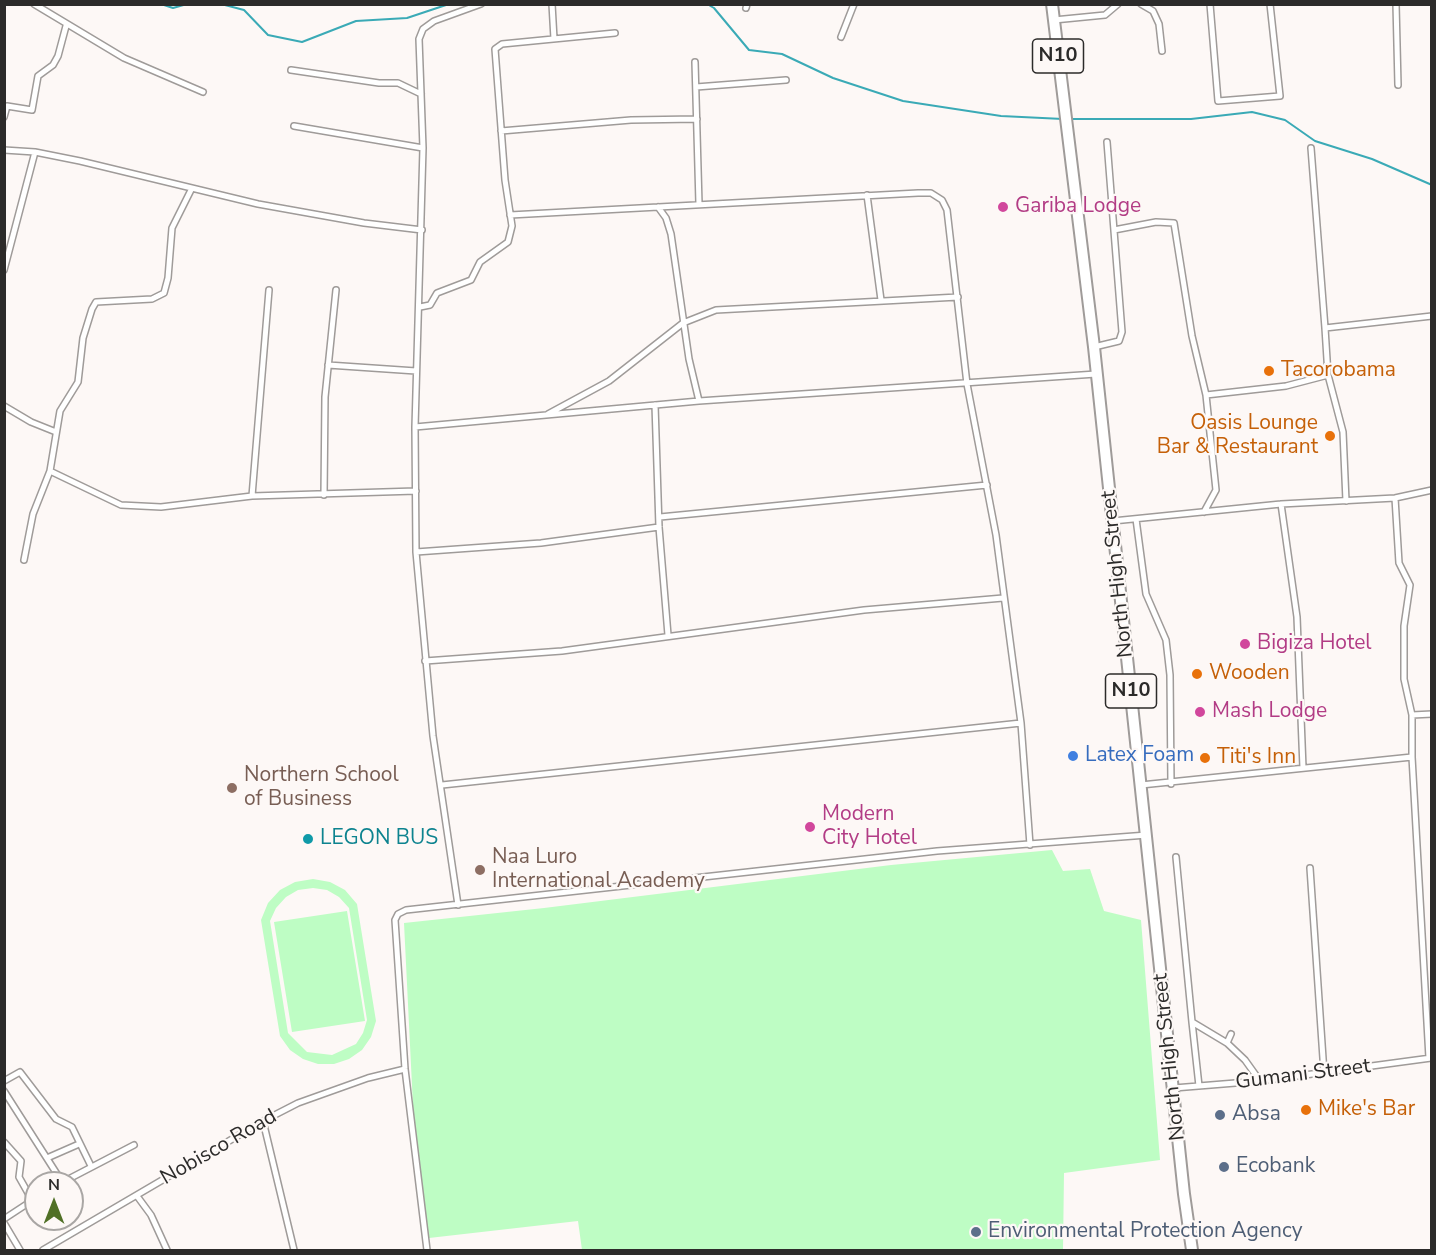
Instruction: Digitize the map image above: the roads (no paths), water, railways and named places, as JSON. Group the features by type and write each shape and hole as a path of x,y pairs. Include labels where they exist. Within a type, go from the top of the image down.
{"highway":[{"name":"North High Street","path":"1052,4 1094,347 1192,1251"}],"street":[{"path":"34,4 66,26 124,58 203,92"},
{"path":"458,905 433,736 416,552 415,427 423,148 419,39 423,29 434,21 481,4"},
{"path":"552,4 554,39"},
{"path":"841,37 854,4"},
{"path":"1054,20 1105,15 1119,4"},
{"path":"1141,4 1153,11 1159,24 1162,51"},
{"path":"1210,4 1218,101 1280,96 1270,4"},
{"path":"1396,4 1398,85"},
{"path":"4,117 7,106 32,110 38,76 53,65 58,56 66,26"},
{"path":"420,307 430,305 437,293 471,280 480,261 508,242 512,226 501,131 495,49 502,44 615,33"},
{"path":"695,62 699,204"},
{"path":"291,70 379,83 398,83 421,94"},
{"path":"696,87 786,80"},
{"path":"501,131 631,120 697,119"},
{"path":"294,126 423,148"},
{"path":"1094,347 1119,341 1122,332 1107,142"},
{"path":"1311,148 1328,375 1343,432 1346,501"},
{"path":"4,150 34,152 258,204 364,224 422,230"},
{"path":"4,270 34,152"},
{"path":"24,560 33,514 50,471 60,411 78,382 83,338 92,309 96,302 152,299 164,293 168,278 172,228 192,188"},
{"path":"510,215 867,195 931,193 942,200 947,210 967,384 987,485 1021,723 1030,845"},
{"path":"867,195 881,300"},
{"path":"658,207 666,218 671,234 683,322 699,401"},
{"path":"1114,230 1156,222 1174,223 1192,336 1206,395 1216,490 1204,512"},
{"path":"252,495 269,290"},
{"path":"324,495 323,448 328,365 336,290"},
{"path":"546,415 609,381 683,322 716,310 958,297"},
{"path":"1325,328 1431,316"},
{"path":"328,365 416,371"},
{"path":"415,427 699,401 1096,374"},
{"path":"1206,395 1286,386 1328,375"},
{"path":"655,405 659,527 668,635"},
{"path":"4,406 31,422 56,432"},
{"path":"50,471 121,505 161,507 252,495 416,491"},
{"path":"660,517 987,485"},
{"path":"1112,521 1281,504 1395,498 1431,490"},
{"path":"1395,498 1399,563 1410,585 1404,626 1404,679 1412,715 1412,757 1430,1058"},
{"path":"1281,504 1297,617 1303,768"},
{"path":"1136,519 1146,594 1166,640 1169,663 1171,784"},
{"path":"416,552 542,543 659,527"},
{"path":"425,661 562,651 864,610 1003,598"},
{"path":"1412,715 1431,714"},
{"path":"442,785 1021,723"},
{"path":"1141,785 1171,784 1412,757"},
{"path":"427,1251 405,1069 395,920 398,914 406,910 937,851 1147,835"},
{"path":"1176,857 1192,1022 1193,1057 1199,1086"},
{"path":"1310,868 1324,1072"},
{"path":"1192,1022 1227,1043 1245,1060 1260,1082"},
{"path":"1227,1043 1231,1034"},
{"name":"Gumani Street","path":"1174,1088 1260,1082 1430,1058"},
{"name":"Nobisco Road","path":"43,1251 263,1121 298,1103 368,1078 405,1069"},
{"path":"4,1081 20,1072 56,1119 72,1127 91,1166"},
{"path":"4,1091 55,1171"},
{"path":"4,1108 13,1103"},
{"path":"263,1121 294,1251"},
{"path":"4,1143 21,1161 19,1177 24,1184"},
{"path":"47,1158 79,1144"},
{"path":"82,1171 134,1145"},
{"path":"137,1196 152,1215 167,1251"},
{"path":"20,1251 4,1221 24,1206"}],"waterway":[{"path":"161,4 173,8 187,4"},
{"path":"221,4 244,10 268,35 302,42 356,21 407,18 449,4"},
{"path":"707,4 714,8 749,50 782,54 833,78 903,101 1001,116 1063,119"},
{"path":"1069,119 1191,119 1252,112 1285,120 1315,141 1372,159 1432,185"}],"place":[{"name":"Gariba Lodge","path":"1003,207"},
{"name":"Tacorobama","path":"1269,371"},
{"name":"Oasis Lounge Bar & Restaurant","path":"1330,436"},
{"name":"Bigiza Hotel","path":"1245,644"},
{"name":"Wooden","path":"1197,674"},
{"name":"Mash Lodge","path":"1200,712"},
{"name":"Latex Foam","path":"1073,756"},
{"name":"Titi's Inn","path":"1205,758"},
{"name":"Northern School of Business","path":"232,788"},
{"name":"Modern City Hotel","path":"810,827"},
{"name":"LEGON BUS","path":"308,839"},
{"name":"Naa Luro International Academy","path":"480,870"},
{"name":"Mike's Bar","path":"1306,1110"},
{"name":"Absa","path":"1220,1115"},
{"name":"Ecobank","path":"1224,1167"},
{"name":"Environmental Protection Agency","path":"976,1232"}]}
